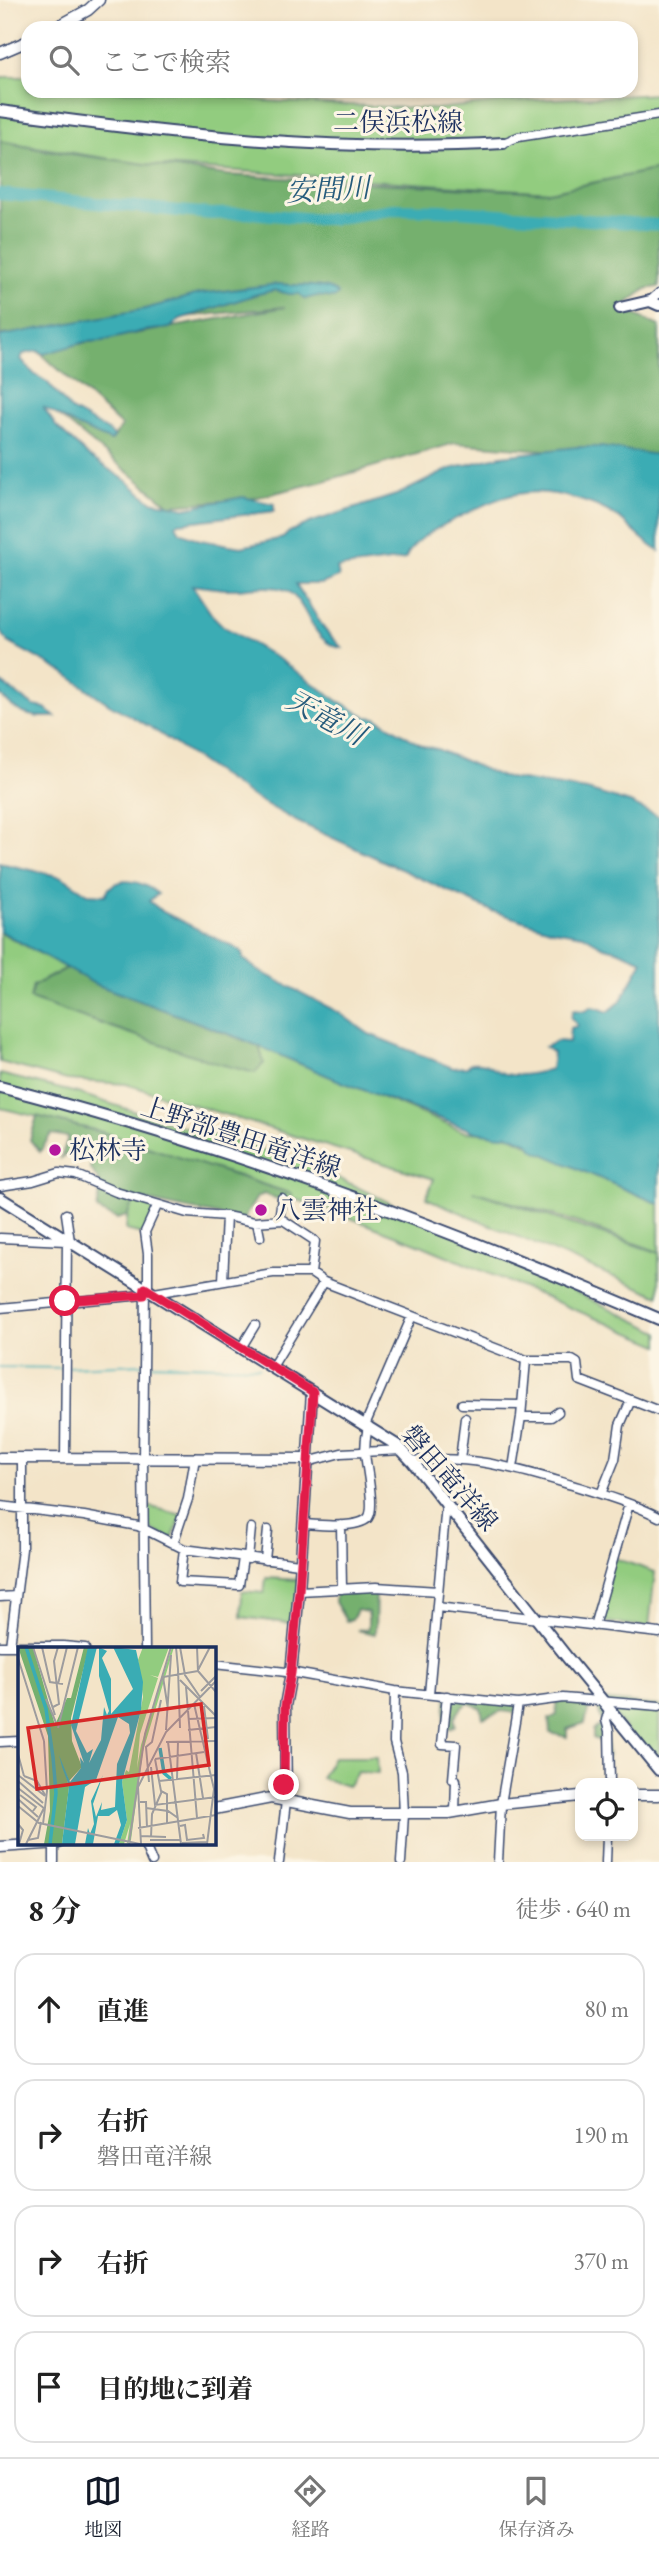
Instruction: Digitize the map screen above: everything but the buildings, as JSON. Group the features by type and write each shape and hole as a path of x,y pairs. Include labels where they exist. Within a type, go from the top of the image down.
{"main road":[{"name":"二俣浜松線","path":"0,111 138,129 312,144 385,148 503,143"},
{"path":"620,308 654,303"},
{"name":"上野部豊田竜洋線","path":"0,1087 88,1111 338,1192 524,1261 659,1319"},
{"name":"磐田竜洋線","path":"0,1198 367,1425 402,1450 659,1770"}],"street":[{"path":"68,21 88,10 99,0"},
{"path":"0,53 21,44"},
{"path":"503,143 518,136 659,115"},
{"path":"654,303 659,293"},
{"path":"0,1186 33,1181 59,1172 84,1178 157,1206 187,1213 257,1222 283,1220 315,1241 311,1273"},
{"path":"279,1220 282,1198"},
{"path":"145,1647 143,1458 148,1254 145,1232 157,1206"},
{"path":"65,1458 65,1301 68,1241 66,1214"},
{"path":"223,1282 226,1216"},
{"path":"257,1222 260,1237"},
{"path":"0,1238 68,1241"},
{"path":"0,1308 148,1292 273,1273 311,1273 324,1282 526,1360 572,1360 577,1363 579,1380 659,1411"},
{"path":"272,1367 324,1282"},
{"path":"304,1524 341,1525 366,1520 370,1515 365,1450 367,1425 412,1316"},
{"path":"241,1348 255,1325"},
{"path":"513,1468 522,1417 526,1360"},
{"path":"279,1862 286,1801 285,1706 299,1591 313,1392"},
{"path":"601,1494 615,1459 620,1425 631,1400"},
{"path":"462,1404 522,1405"},
{"path":"522,1417 551,1417 558,1412"},
{"path":"460,1460 465,1418"},
{"path":"0,1458 307,1460 365,1450 402,1450"},
{"path":"10,1646 22,1549 22,1458"},
{"path":"173,1544 188,1499 195,1458"},
{"path":"412,1461 432,1458 495,1463 601,1494 659,1517"},
{"path":"429,1694 446,1504"},
{"path":"594,1626 629,1504"},
{"path":"0,1506 84,1517 145,1529 184,1549 299,1564"},
{"path":"648,1511 659,1509"},
{"path":"341,1525 342,1589"},
{"path":"184,1549 180,1583 239,1585 251,1528"},
{"path":"265,1560 268,1530"},
{"path":"299,1591 376,1587 438,1591"},
{"path":"0,1597 16,1596"},
{"path":"438,1607 659,1633"},
{"path":"0,1646 48,1647"},
{"path":"215,1664 395,1690 518,1704 563,1698 606,1705 659,1706"},
{"path":"395,1690 394,1742 402,1772 404,1814 401,1862"},
{"path":"447,1696 442,1744 456,1745 453,1779 457,1780 455,1812"},
{"path":"498,1862 501,1804 518,1704"},
{"path":"606,1705 610,1778"},
{"path":"0,1742 18,1741"},
{"path":"638,1795 659,1795"},
{"path":"215,1808 271,1798 349,1813 404,1814 455,1812 575,1797"},
{"path":"606,1862 607,1841"},
{"path":"0,1847 42,1844"},
{"path":"54,1862 56,1844"},
{"path":"144,1844 152,1862"}],"green space":[{"path":"0,77 21,77 21,98 242,98 435,109 511,101 638,98 638,95 659,94 659,169 549,192 147,165 0,141"},
{"path":"0,141 43,150 227,175 549,192 659,169 659,287 646,289 621,308 659,326 659,459 455,443 324,481 250,499 169,505 54,412 111,441 122,426 38,351 285,307 0,335"},
{"path":"0,932 67,968 33,986 263,1063 259,1046 465,1132 507,1134 659,1204 659,1252 570,1220 473,1191 659,1253 659,1296 426,1198 434,1179 126,1084 67,1080 0,1062"},
{"path":"67,968 106,988 259,1046 264,1063 255,1073 216,1063 30,999 33,986"},
{"path":"0,1074 77,1093 309,1164 659,1332 659,1345 421,1245 242,1177 99,1131 0,1108"},
{"path":"37,1116 108,1134 292,1194 289,1206 282,1212 278,1199 264,1194 257,1197 243,1220 138,1199 132,1204 127,1216 117,1219 97,1210 101,1185 90,1167 97,1147 77,1144 69,1154 61,1158 68,1137 51,1134 40,1152 30,1140"},
{"path":"138,1199 155,1208 146,1235 126,1230 130,1209"},
{"path":"147,1506 182,1515 172,1539 148,1528"},
{"path":"614,1558 655,1572 649,1627 596,1621"},
{"path":"266,1578 299,1580 296,1624 241,1617 242,1591 264,1593"},
{"path":"336,1589 376,1590 375,1634 357,1630 368,1629 368,1612 357,1610 352,1620 346,1621 335,1602"},
{"path":"447,1696 518,1705 516,1713 502,1711 483,1718 481,1708 469,1703 462,1707 454,1719 455,1725 450,1729 444,1725"},
{"path":"578,1699 605,1704 608,1768 601,1768 602,1742 593,1738 593,1730 602,1724 598,1708 589,1708 585,1723 567,1729 567,1737 550,1733 549,1719 557,1715 556,1702"},
{"path":"602,1700 659,1706 659,1771"},
{"path":"333,1757 377,1757 378,1773 358,1772 347,1786 321,1778"}],"water":[{"name":"天竜川","path":"278,284 327,288 338,294 334,298 317,296 305,299 299,294 275,290 180,319 170,328 85,342 44,354 38,351 23,354 21,359 34,374 47,382 71,410 110,432 114,437 111,441 43,407 56,426 87,455 127,481 151,501 185,508 243,497 274,504 274,511 176,525 180,532 200,540 241,547 283,538 289,532 312,522 399,494 450,469 501,456 576,447 601,447 659,455 659,551 617,517 592,504 549,493 507,496 435,529 414,545 405,559 337,568 339,577 321,584 296,584 325,630 342,648 324,640 301,605 288,591 274,587 224,589 192,585 212,615 223,626 280,660 338,701 367,717 376,718 423,746 437,749 502,777 587,790 630,803 659,817 659,1204 534,1150 527,1142 508,1134 500,1136 476,1132 95,984 0,931 0,863 62,877 88,894 105,895 115,884 130,881 158,894 149,901 163,912 234,947 242,952 243,958 257,970 338,1012 369,1034 453,1068 479,1063 502,1073 516,1075 551,1069 553,1053 545,1047 557,1041 569,1042 570,1028 578,1026 571,1018 573,1010 586,1011 590,1007 608,1012 620,1002 643,961 604,947 583,935 553,930 492,911 298,822 248,794 63,672 8,642 0,630 0,336 145,309 199,294"},
{"path":"0,682 34,706 45,708 55,717 38,717 19,711 0,695"}],"waterway":[{"name":"安間川","path":"0,194 211,214 251,213 314,219 333,219 393,209 659,225"},
{"path":"68,1367 143,1364"},
{"path":"148,1364 259,1367"},
{"path":"0,1367 62,1368"}],"place":[{"name":"松林寺","path":"55,1150"},
{"name":"八雲神社","path":"261,1210"}],"route":[{"path":"65,1301 144,1295 145,1288 313,1392 299,1591 285,1706 284,1785"}]}
